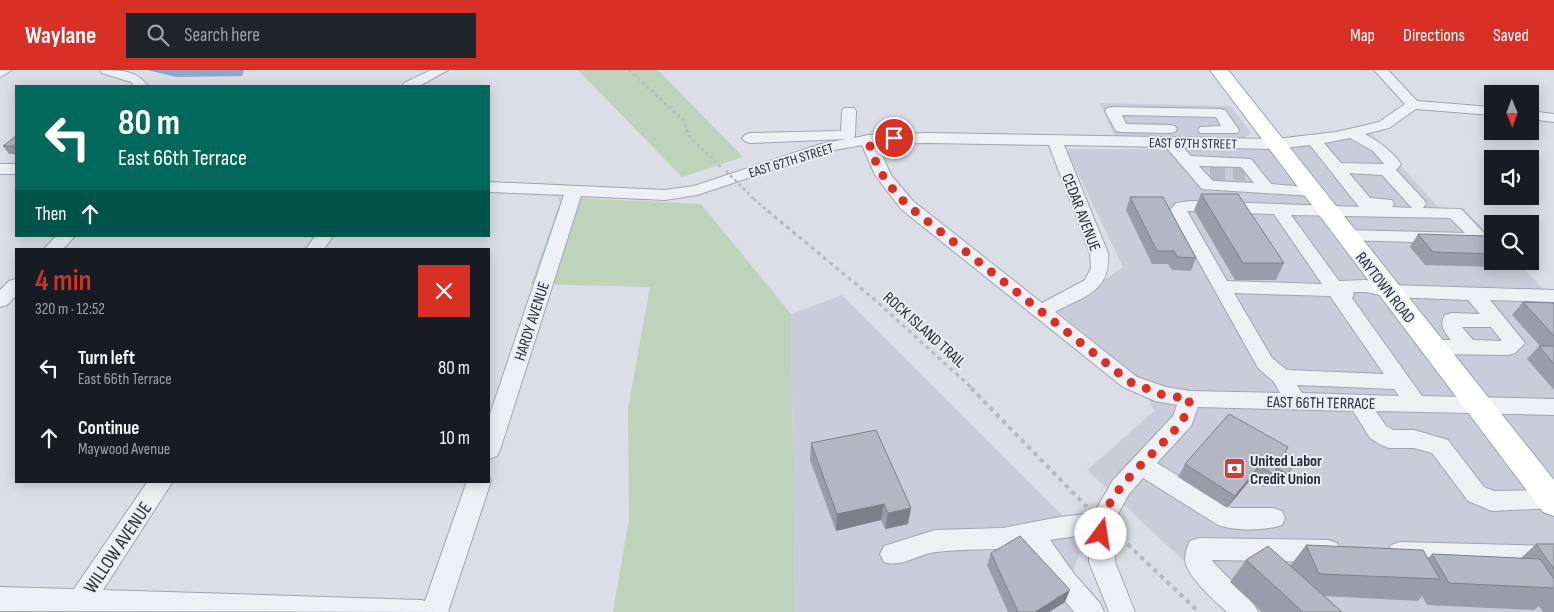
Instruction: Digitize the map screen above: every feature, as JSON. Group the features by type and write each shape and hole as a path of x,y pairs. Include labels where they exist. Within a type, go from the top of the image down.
{"main road":[{"name":"RAYTOWN ROAD","path":"1219,70 1478,406 1549,490"}],"street":[{"path":"0,73 5,70"},
{"path":"107,70 136,79 140,85"},
{"path":"417,70 436,73"},
{"path":"1380,70 1413,105 1484,110"},
{"path":"411,85 436,73"},
{"name":"EAST 67TH STREET","path":"490,187 665,195 697,190 826,147 859,139 927,138 1276,144 1314,140 1384,125 1413,105"},
{"name":"EAST 66TH TERRACE","path":"849,111 859,139 884,181 907,205 1130,382 1163,395 1190,399 1554,407"},
{"path":"1181,143 1185,130 1232,130 1220,113 1112,111 1121,128 1172,130 1208,186 1312,191"},
{"path":"1539,116 1554,118"},
{"path":"1352,133 1383,153 1393,164 1388,170"},
{"path":"750,138 859,139"},
{"path":"1314,140 1365,203 1418,204 1388,170 1337,168"},
{"name":"CEDAR AVENUE","path":"1040,312 1092,284 1100,268 1099,253 1055,141"},
{"path":"1198,169 1245,162 1250,174 1266,188"},
{"path":"0,169 15,169"},
{"name":"HARDY AVENUE","path":"490,447 574,191"},
{"path":"1296,402 1282,377 1265,363 1178,210 1182,207 1190,206 1278,208 1329,212 1455,212 1480,239 1346,235"},
{"path":"1278,208 1416,404"},
{"path":"55,248 65,237"},
{"path":"316,248 323,237"},
{"path":"0,302 15,287"},
{"path":"1221,287 1336,290 1350,296 1374,297 1390,292 1554,296"},
{"path":"1433,347 1508,348 1514,343 1474,294"},
{"path":"1467,347 1452,328 1452,320 1496,321"},
{"path":"1282,377 1400,382"},
{"path":"1122,612 1102,562 1101,521 1120,487 1183,420 1190,399"},
{"path":"1359,403 1378,432 1388,439 1414,439 1440,446 1476,494 1492,501 1549,490"},
{"path":"1141,465 1227,518 1273,518"},
{"name":"WILLOW AVENUE","path":"78,606 159,483"},
{"path":"436,612 477,483"},
{"path":"892,554 935,541 1002,539 1101,521"},
{"path":"1032,534 1066,583 1091,612"},
{"path":"1245,612 1213,582 1198,561 1199,549 1554,557"},
{"path":"0,599 78,606 421,612"}],"path":[{"name":"ROCK ISLAND TRAIL","path":"629,70 683,120 689,136 754,199 875,300 980,396 1101,521 1199,612"}],"shaded area":[{"path":"1100,103 1231,106 1251,133 1243,139 1116,139"},
{"path":"1372,134 1439,208 1463,208 1484,230 1484,270 1525,270 1554,300 1554,612 1238,612 1087,470 1154,411 1141,381 1058,312 1123,267 1067,151 1068,149 1253,149 1300,146"},
{"path":"842,295 1085,538 1066,591 1087,612 795,612 791,314"}],"green space":[{"path":"578,70 658,70 743,157 682,177"},
{"path":"558,197 701,204 791,314 795,612 613,612 629,519 628,409 650,287 531,284 560,203"}],"water":[{"path":"147,70 244,70 242,76 176,77"}],"building":[{"path":"15,137 15,146 3,146"},
{"path":"1201,194 1238,194 1284,263 1243,263"},
{"path":"1130,197 1163,197 1196,258 1177,257 1174,251 1157,251"},
{"path":"1418,234 1484,236 1484,254 1433,252"},
{"path":"1523,302 1554,303 1554,336"},
{"path":"1539,346 1554,346 1554,364"},
{"name":"United Labor Credit Union","path":"1229,414 1288,447 1285,452 1298,460 1287,474 1277,468 1273,474 1259,466 1235,496 1185,464"},
{"path":"876,430 911,508 888,513 884,504 837,514 811,443"},
{"path":"1020,536 1070,590 1035,612 1018,612 991,553"},
{"path":"1536,544 1554,544 1554,569"},
{"path":"1306,545 1423,550 1440,579 1319,574"},
{"path":"1268,546 1342,612 1303,612 1246,560"},
{"path":"1432,554 1540,559 1554,579 1554,588 1449,583"}],"tunnel":[{"path":"1210,173 1245,173"}],"place":[{"name":"United Labor Credit Union","path":"1234,469"}],"route":[{"path":"894,138 868,140 876,166 884,181 907,205 1130,382 1163,395 1190,399 1183,420 1120,487 1100,522 1101,534"}]}
